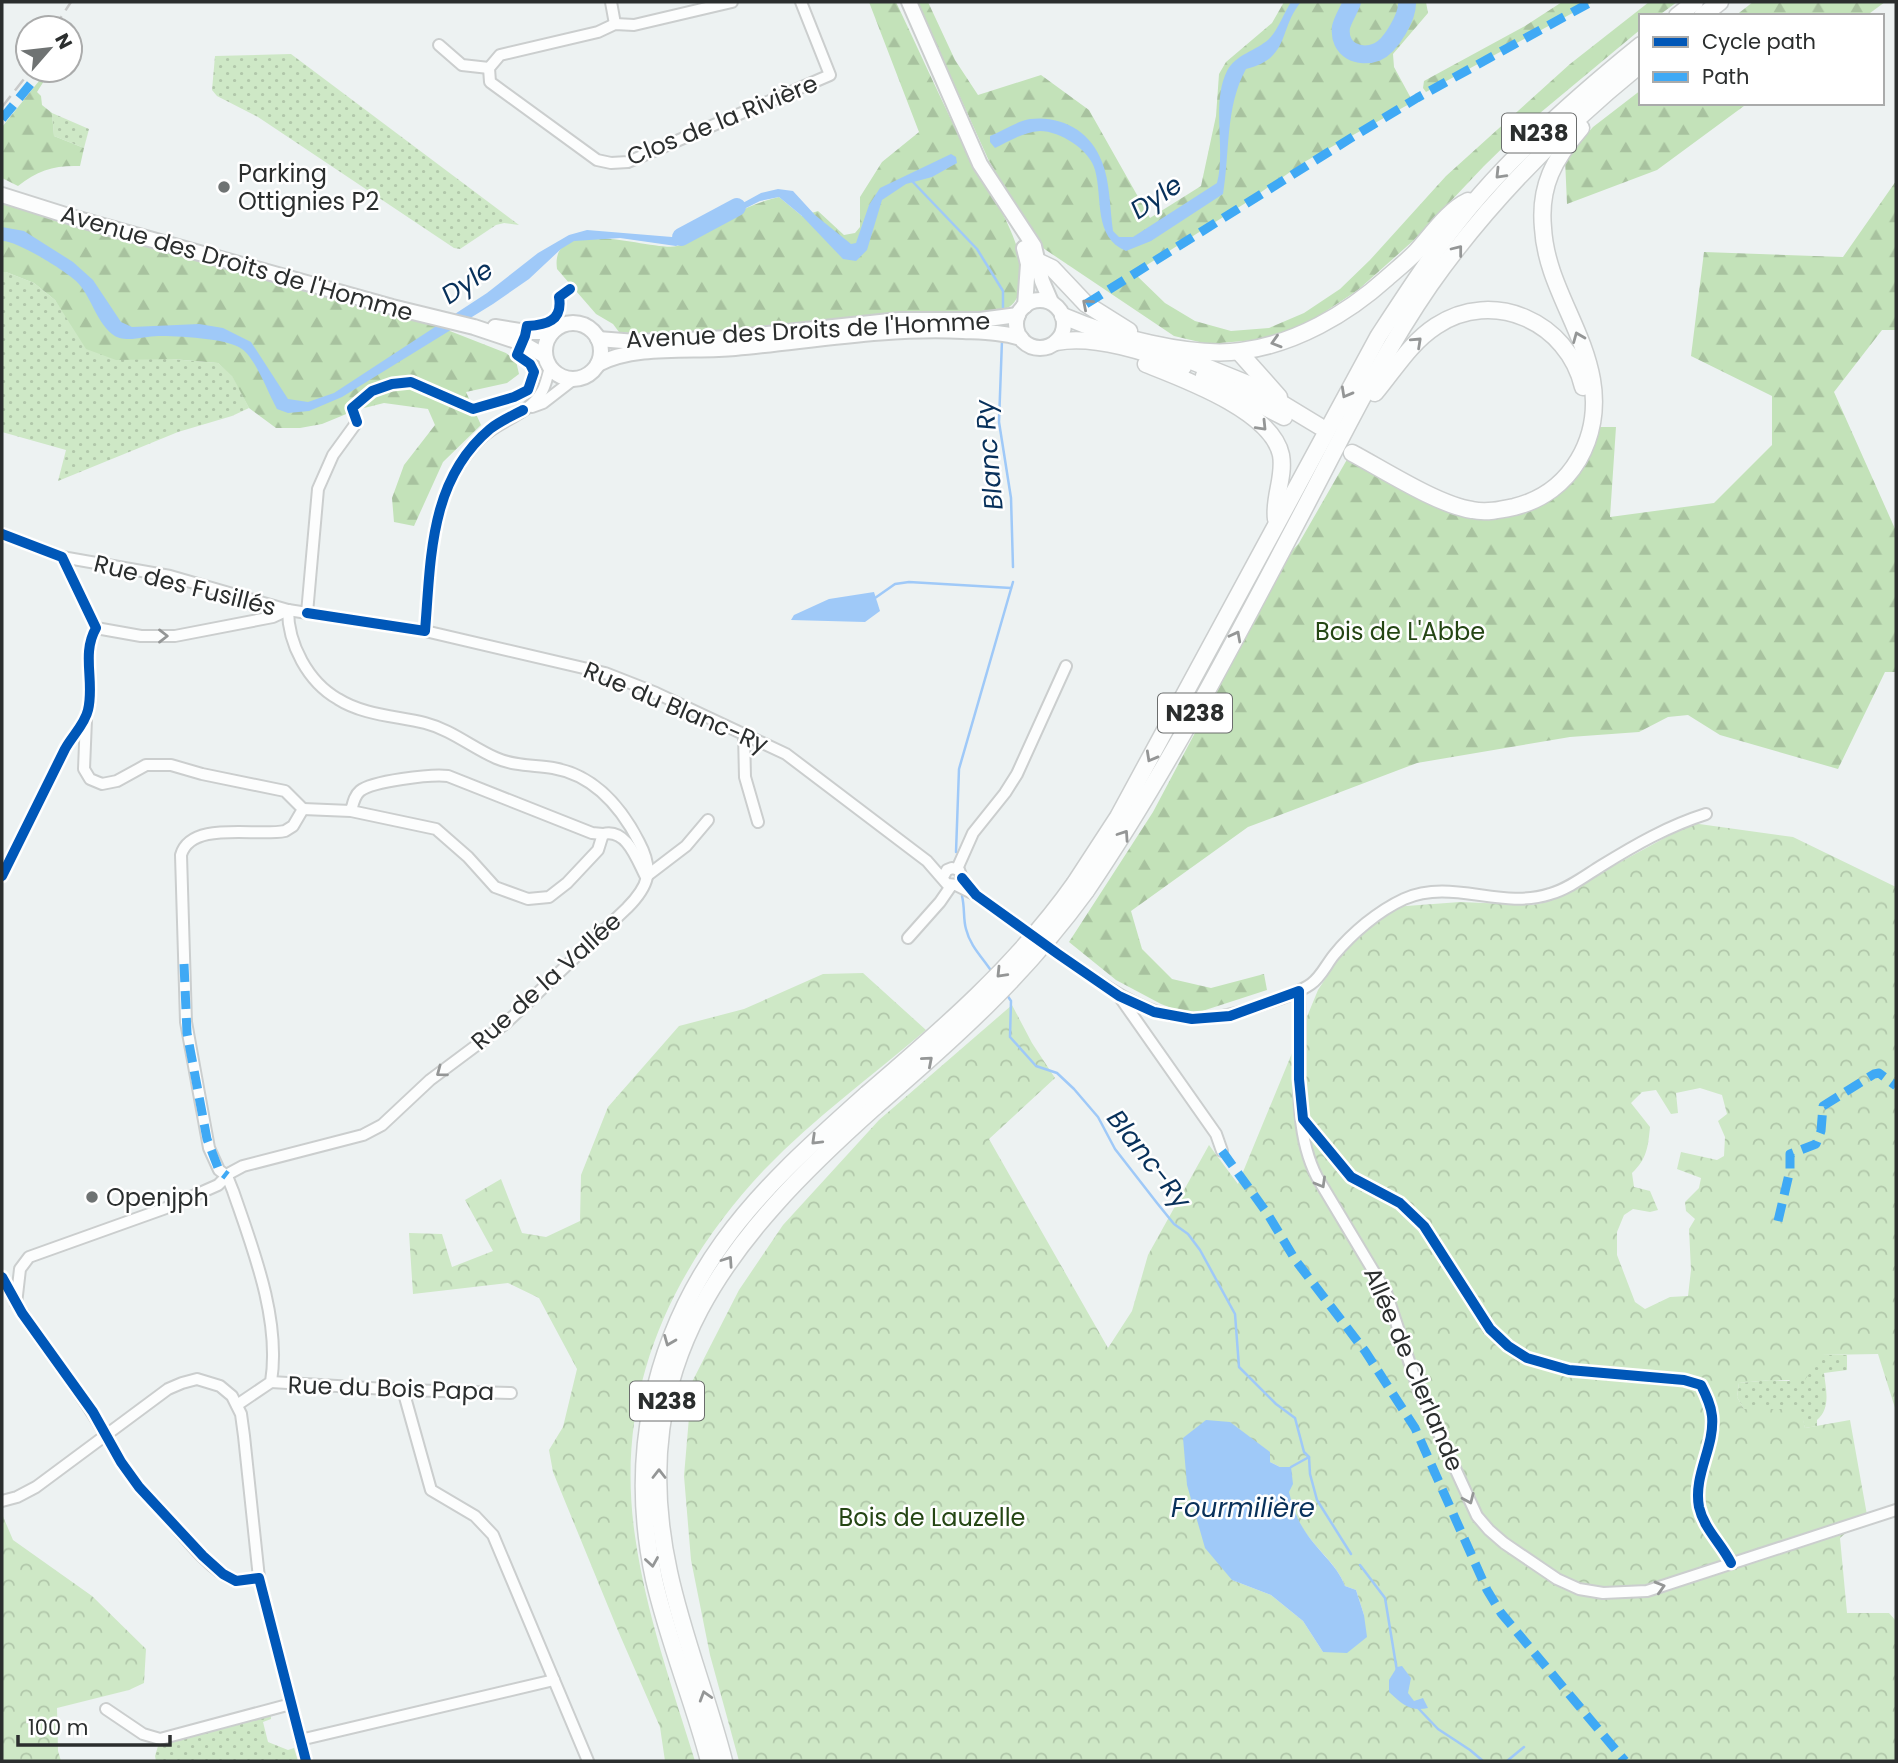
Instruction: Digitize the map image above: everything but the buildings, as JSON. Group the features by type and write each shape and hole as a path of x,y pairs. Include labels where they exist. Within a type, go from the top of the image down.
{"highway":[{"path":"1679,14 1695,2"},
{"path":"1705,14 1720,2"},
{"name":"N238","path":"1081,887 1378,337 1419,274 1480,195 1537,135 1639,47"},
{"name":"N238","path":"709,1761 654,1578 645,1519 643,1470 651,1398 667,1343 688,1298 723,1241 789,1167 951,1041 1029,964 1081,887 1131,825 1174,753 1392,345 1430,285 1491,206 1549,145 1639,66"},
{"path":"1356,411 1377,391 1399,359 1438,325 1458,315 1485,309 1507,311 1530,319 1550,332 1567,350 1579,372 1585,395 1581,434 1572,453 1558,471 1527,493 1480,501 1435,488 1353,449 1448,503 1472,511 1497,511 1534,500 1545,495 1577,464 1587,446 1592,424 1592,379 1546,253 1542,205 1553,164 1611,89"},
{"path":"1037,261 1052,268 1086,304 1142,341 1187,350 1239,352 1276,344 1303,333 1353,305 1412,256 1462,204 1480,195"},
{"path":"1057,342 1091,341 1176,363 1317,430 1253,386 1142,341 1063,316"},
{"path":"1117,347 1129,357 1180,378 1248,412 1262,424 1275,440 1281,453 1280,485 1274,508 1276,524"},
{"path":"1239,352 1291,410"},
{"name":"N238","path":"724,1761 669,1572 660,1516 660,1438 668,1397 683,1345 714,1282 736,1250 799,1177 872,1100"}],"main road":[{"path":"909,2 980,164 1034,246 1051,302 1063,316 1065,325 1057,342 1042,348 1033,347 1021,338 1016,323 1021,311 1028,264 1015,220"},
{"name":"Avenue des Droits de l'Homme","path":"2,195 78,219 474,327"},
{"path":"1021,311 1037,300 1051,302"},
{"name":"Avenue des Droits de l'Homme","path":"598,339 636,342 730,338 899,320 980,320 1021,311"},
{"path":"474,327 522,344 548,362 563,378 574,379 587,375 598,364 601,352 598,339 589,328 575,323 563,325 552,332 546,341 548,362"},
{"path":"474,327 484,325 526,332 552,332"},
{"name":"Avenue des Droits de l'Homme","path":"598,364 619,355 636,353 733,349 899,330 968,331 1008,334 1021,338"}],"street":[{"path":"611,2 615,24"},
{"path":"439,45 462,65 489,68 500,55 598,32 615,24 634,25 732,2"},
{"name":"Clos de la Rivière","path":"489,68 490,82 597,160 628,162 830,75 801,2"},
{"path":"523,410 541,394 548,362"},
{"path":"425,631 434,531 440,504 457,468 481,438 500,423 543,403 574,379"},
{"path":"307,613 317,489 333,455 357,422"},
{"name":"Rue des Fusillés","path":"2,534 62,557 170,576 288,610"},
{"path":"62,557 96,628 88,646 90,697 86,719 84,769 87,776 96,783 112,783 141,767 166,764 285,791 303,809 351,811 436,829 468,857 495,887 528,899 549,897 567,883 598,850 603,834"},
{"path":"288,610 290,635 303,663 332,696 360,709 446,730 503,761 559,769 588,782 610,799 627,820 644,853 648,877"},
{"name":"Rue du Blanc-Ry","path":"96,628 141,636 175,636 273,617 288,610 425,631 605,673 656,693 791,757 927,861 1119,996 1164,1015 1206,1018 1230,1016 1299,991 1313,983 1349,939 1402,900 1436,890 1507,898 1551,894 1648,838 1706,814"},
{"path":"908,938 940,902 973,833 1017,774 1066,666"},
{"path":"2,876 65,749 75,731 86,719"},
{"path":"744,734 745,777 758,822"},
{"path":"351,811 356,795 368,786 433,775 448,776 592,833 608,832 622,837 648,877"},
{"path":"237,1405 271,1382 274,1354 270,1312 240,1211 227,1176 219,1170 207,1139 187,1033 181,855 191,839 201,835 285,831 293,826 303,809"},
{"name":"Rue de la Vallée","path":"16,1304 20,1269 29,1257 166,1208 218,1185 227,1176 251,1163 363,1135 382,1125 430,1080 513,1017 640,895 648,877 686,846 708,820"},
{"name":"Allée de Clerlande","path":"1299,991 1299,1079 1303,1134 1311,1164 1386,1292 1418,1388 1471,1504 1489,1530 1557,1579 1579,1589 1603,1593 1647,1591 1896,1510"},
{"name":"Rue du Blanc-Ry","path":"1119,996 1216,1134 1222,1151"},
{"path":"1303,1119 1351,1177 1400,1203 1424,1226 1490,1329 1508,1346 1527,1358 1569,1370 1684,1380 1702,1385 1710,1405 1712,1426 1699,1479 1699,1505 1706,1526 1731,1563"},
{"path":"2,1277 16,1304 87,1403 102,1429"},
{"path":"2,1501 36,1487 167,1389 197,1379 220,1386 232,1396 237,1405 244,1436 259,1578 306,1761"},
{"name":"Rue du Bois Papa","path":"271,1382 511,1393"},
{"path":"403,1390 431,1490 475,1516 493,1535 588,1761"},
{"path":"152,1501 223,1574 236,1581 259,1578"},
{"path":"300,1740 554,1680"},
{"path":"106,1709 143,1734 160,1739 291,1704"}],"green space":[{"path":"869,2 896,2 959,136 999,206 1021,262 1022,283 1014,302 1009,307 992,311 925,313 696,334 619,332 613,324 596,314 557,269 559,252 569,242 585,238 605,238 677,246 741,210 779,197 802,216 818,211 844,235 855,233 860,227 860,197 882,162 919,132"},
{"path":"917,2 928,2 955,60 978,95 1041,75 1089,110 1150,218 1201,186 1216,116 1219,74 1226,62 1272,23 1284,2 1426,2 1428,13 1393,54 1394,67 1413,102 1306,161 1244,204 1134,273 1165,303 1195,321 1231,331 1269,328 1304,313 1340,289 1446,176 1570,64 1649,2 1677,2 1661,14 1639,14 1639,31 1528,123 1414,240 1358,290 1308,323 1268,339 1208,344 1174,336 1040,246 989,161"},
{"path":"1562,2 1593,2 1426,92 1423,88 1424,81 1525,26"},
{"path":"1753,2 1885,2 1869,14 1738,14"},
{"path":"291,54 519,225 496,225 460,249 454,248 258,117 217,96 212,90 215,56"},
{"path":"37,84 42,84 37,92 41,96 42,105 52,113 54,136 84,148 80,166 47,170 18,186 2,178 2,127"},
{"path":"1639,92 1639,105 1745,105 1657,170 1567,204 1565,159 1593,127"},
{"path":"52,113 89,129 84,148 54,136"},
{"name":"Bois de L'Abbe","path":"1896,181 1896,330 1882,330 1834,392 1896,531 1896,672 1885,672 1838,769 1720,735 1688,715 1668,717 1639,732 1570,737 1417,763 1248,827 1131,911 1142,949 1172,979 1211,988 1264,974 1267,990 1190,1015 1161,1004 1116,980 1069,942 1153,812 1291,552 1299,543 1349,456 1447,507 1544,501 1597,427 1616,427 1610,517 1714,503 1772,445 1772,396 1691,356 1704,252 1843,257"},
{"path":"2,201 432,324 506,353 516,361 519,374 507,383 466,392 481,425 443,462 414,526 394,522 392,498 404,465 435,425 428,409 384,403 356,410 322,424 276,428 249,408 232,376 218,363 172,359 116,360 86,349 55,300 34,283 2,272"},
{"path":"2,272 34,283 55,300 67,317 172,359 218,363 232,375 249,408 232,416 178,432 58,481 66,450 2,432"},
{"name":"Bois de Lauzelle","path":"1692,823 1793,837 1896,887 1896,1411 1878,1354 1821,1355 1805,1380 1739,1383 1737,1397 1744,1409 1801,1409 1805,1428 1850,1420 1867,1515 1840,1538 1847,1613 1889,1613 1896,1621 1896,1761 739,1761 710,1655 691,1560 684,1476 692,1382 739,1290 783,1225 879,1120 1012,1005 1055,1078 989,1139 1108,1348 1132,1311 1148,1255 1209,1145 1238,1184 1318,990 1349,942 1393,907 1460,902 1532,905 1547,902","holes":["1700,1088 1722,1095 1727,1114 1718,1121 1725,1137 1724,1156 1717,1160 1681,1152 1677,1169 1701,1178 1699,1188 1685,1202 1686,1211 1695,1219 1689,1229 1691,1270 1688,1296 1670,1297 1645,1309 1635,1302 1617,1255 1617,1232 1624,1215 1633,1209 1650,1212 1658,1210 1650,1191 1634,1187 1632,1173 1646,1152 1650,1127 1631,1103 1642,1092 1656,1090 1671,1114 1678,1113 1676,1093","1260,1447 1269,1452 1270,1462 1280,1467 1303,1529 1337,1571 1345,1586 1356,1590 1364,1615 1323,1652 1303,1621 1271,1595 1232,1580"]},
{"path":"863,973 926,1030 803,1132 765,1169 731,1208 701,1249 676,1292 656,1337 642,1384 633,1433 631,1483 635,1536 653,1622 695,1761 665,1761 660,1727 553,1472 549,1450 563,1427 577,1369 539,1298 508,1283 413,1294 409,1233 442,1234 452,1267 493,1251 465,1200 501,1179 522,1233 546,1237 580,1221 581,1175 608,1107 679,1026 744,1009 823,974"},
{"path":"1820,1355 1847,1355 1847,1370 1824,1373 1826,1404 1817,1420 1817,1426 1805,1428 1800,1409 1744,1409 1737,1397 1739,1383 1789,1381"},
{"path":"2,1514 13,1540 92,1596 146,1649 144,1683 129,1690 57,1708 58,1751 61,1761 2,1761"},
{"path":"271,1712 271,1719 263,1722 268,1742 288,1750 294,1748 298,1761 156,1761 158,1746"}],"water":[{"path":"1291,2 1301,2 1277,50 1270,58 1246,69 1239,84 1231,114 1223,194 1151,241 1126,251 1108,237 1101,216 1092,163 1081,149 1065,138 1040,131 1022,135 995,148 990,142 990,136 1030,119 1053,120 1074,127 1097,151 1105,170 1113,231 1119,237 1133,237 1217,183 1220,97 1227,71 1241,57 1269,39"},
{"name":"Dyle","path":"951,154 956,157 957,163 932,177 906,184 882,200 867,250 856,261 843,259 802,216 779,197 760,201 690,241 676,246 620,238 574,241 561,249 529,279 493,304 342,397 309,411 288,413 277,409 257,368 242,349 225,342 202,338 117,337 101,322 86,293 76,281 28,250 2,241 2,227 24,231 73,262 93,280 121,322 132,327 199,324 223,328 251,342 288,399 308,402 334,393 487,293 538,253 569,235 587,230 672,237 690,232 761,193 778,189 793,191 815,215 851,244 856,243 869,205 880,188"},
{"path":"874,592 880,611 865,622 791,620 794,615 829,599"},
{"name":"Fourmilière","path":"1206,1420 1230,1422 1270,1452 1270,1462 1280,1467 1291,1467 1293,1484 1289,1492 1298,1519 1345,1586 1356,1590 1364,1615 1367,1637 1347,1653 1323,1652 1303,1621 1271,1595 1232,1580 1205,1548 1187,1485 1183,1438"},
{"path":"1402,1666 1411,1678 1408,1693 1414,1701 1423,1698 1428,1708 1416,1709 1407,1706 1389,1692 1389,1680 1397,1667"}],"waterway":[{"name":"Dyle","path":"1352,2 1342,24 1341,35 1346,47 1363,54 1377,52 1388,44 1402,22 1407,2"},
{"name":"Blanc Ry","path":"912,181 977,249 1003,291 1003,309"},
{"name":"Dyle","path":"681,237 737,207"},
{"name":"Blanc Ry","path":"1002,340 999,422 1011,498 1013,567"},
{"path":"875,598 895,584 909,582 1011,588"},
{"name":"Blanc-Ry","path":"956,852 959,769 1013,582"},
{"name":"Blanc-Ry","path":"962,896 968,935 992,972"},
{"name":"Blanc-Ry","path":"1007,995 1011,1001 1010,1037 1036,1066 1057,1073 1074,1089 1098,1117 1115,1149 1157,1203 1200,1250 1235,1314 1239,1367 1276,1404 1295,1418 1304,1452 1309,1457 1310,1474 1317,1500 1351,1554"},
{"path":"1291,1467 1309,1457"},
{"path":"1360,1565 1385,1598 1397,1671"},
{"path":"1418,1708 1438,1729 1483,1761"},
{"path":"1507,1761 1524,1747"}],"railway":[{"path":"63,14 71,2"},
{"path":"2,107 20,84"}],"marked path":[{"path":"1086,304 1417,98 1591,2"},
{"path":"2,119 31,84"},
{"path":"184,964 187,1033 207,1139 219,1170 227,1176"},
{"path":"1778,1221 1790,1170 1790,1154 1816,1144 1821,1131 1823,1106 1874,1074 1879,1073 1896,1086"},
{"path":"1222,1151 1267,1213 1296,1261 1365,1351 1415,1428 1487,1590 1501,1613 1625,1761"}],"cycle path":[{"path":"357,422 352,408 372,391 392,384 411,382 473,409 528,390 534,372 530,364 517,355 527,326 552,320 558,312 559,297 570,289"},
{"path":"307,613 425,631 432,549 444,496 470,449 490,429 523,410"},
{"path":"2,534 62,557 96,628 89,648 90,700 86,715 65,749 2,876"},
{"path":"962,878 976,895 1058,954 1119,996 1154,1012 1192,1019 1230,1016 1299,991 1299,1079 1303,1119 1351,1177 1400,1203 1424,1226 1490,1329 1508,1346 1527,1358 1569,1370 1684,1380 1701,1385 1711,1408 1712,1427 1699,1484 1699,1507 1701,1515 1731,1563"},
{"path":"2,1277 22,1313 93,1412 121,1462 139,1487 223,1574 236,1581 259,1578 306,1761"}],"place":[{"name":"Parking Ottignies P2","path":"224,187"},
{"name":"Openjph","path":"92,1197"}]}
